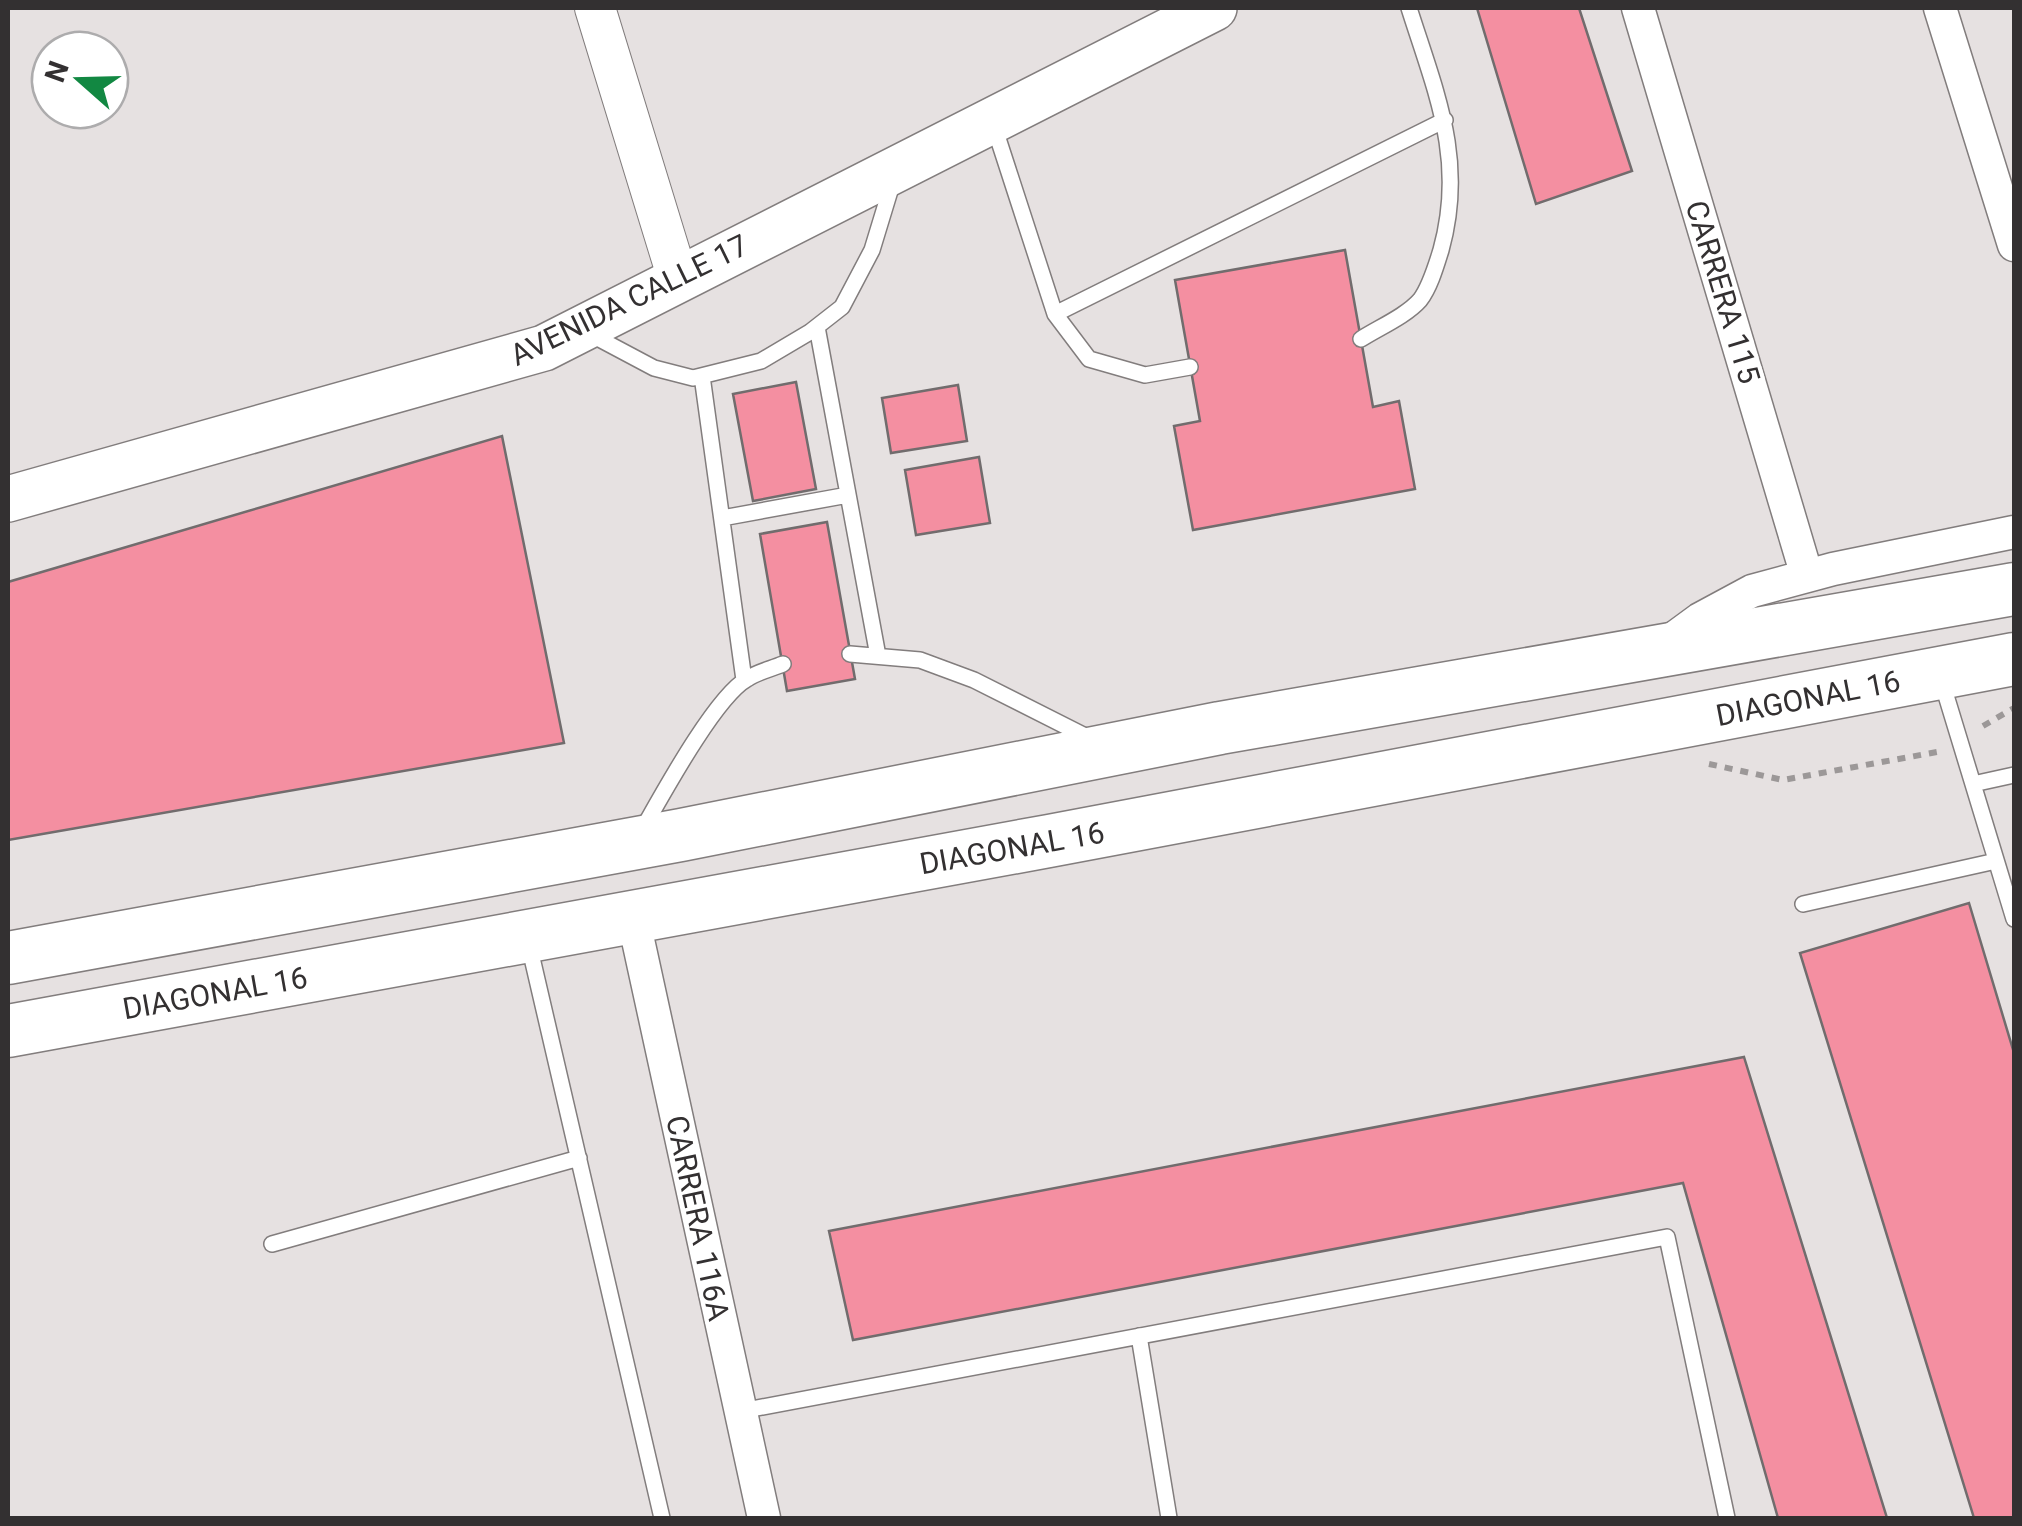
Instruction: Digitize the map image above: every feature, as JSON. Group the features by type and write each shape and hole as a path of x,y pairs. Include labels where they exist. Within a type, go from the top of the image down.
{"main road":[{"name":"AVENIDA CALLE 17","path":"8,499 544,348 1214,8"},
{"path":"8,958 1220,728 1660,649 1843,622 2014,589"},
{"name":"DIAGONAL 16","path":"8,1031 2014,659"}],"street":[{"path":"595,8 678,279"},
{"name":"CARRERA 115","path":"1638,8 1807,576"},
{"path":"1940,8 2014,245"},
{"path":"1660,649 1700,620 1752,591 2014,532"},
{"name":"CARRERA 116A","path":"633,917 764,1518"}],"lane":[{"path":"1361,339 1419,301 1436,268 1449,221 1452,183 1445,120 1410,8"},
{"path":"992,120 1056,314 1089,358 1145,376 1190,368"},
{"path":"1056,314 1445,120"},
{"path":"582,330 654,368 693,378 761,362 817,327 842,306 872,250 896,168"},
{"path":"817,327 878,656"},
{"path":"702,376 744,680"},
{"path":"722,518 848,495"},
{"path":"850,654 920,660 974,680 1112,750"},
{"path":"635,841 686,755 744,680 783,664"},
{"path":"1939,674 2014,920"},
{"path":"1973,784 2014,775"},
{"path":"1803,904 1996,861"},
{"path":"527,936 662,1518"},
{"path":"272,1244 579,1158"},
{"path":"741,1411 1667,1237 1727,1518"},
{"path":"1138,1336 1169,1518"}],"building":[{"path":"1477,8 1579,8 1632,171 1536,204"},
{"path":"1345,250 1373,407 1399,401 1415,489 1193,530 1174,426 1200,421 1175,280"},
{"path":"796,382 816,489 753,501 733,394"},
{"path":"958,385 967,441 891,453 882,398"},
{"path":"502,436 564,743 8,840 8,582"},
{"path":"979,457 990,523 916,535 905,470"},
{"path":"827,522 855,679 787,691 760,534"},
{"path":"1969,903 2014,1053 2014,1518 1974,1518 1800,953"},
{"path":"1744,1057 1887,1518 1778,1518 1683,1183 853,1340 829,1231"}]}
